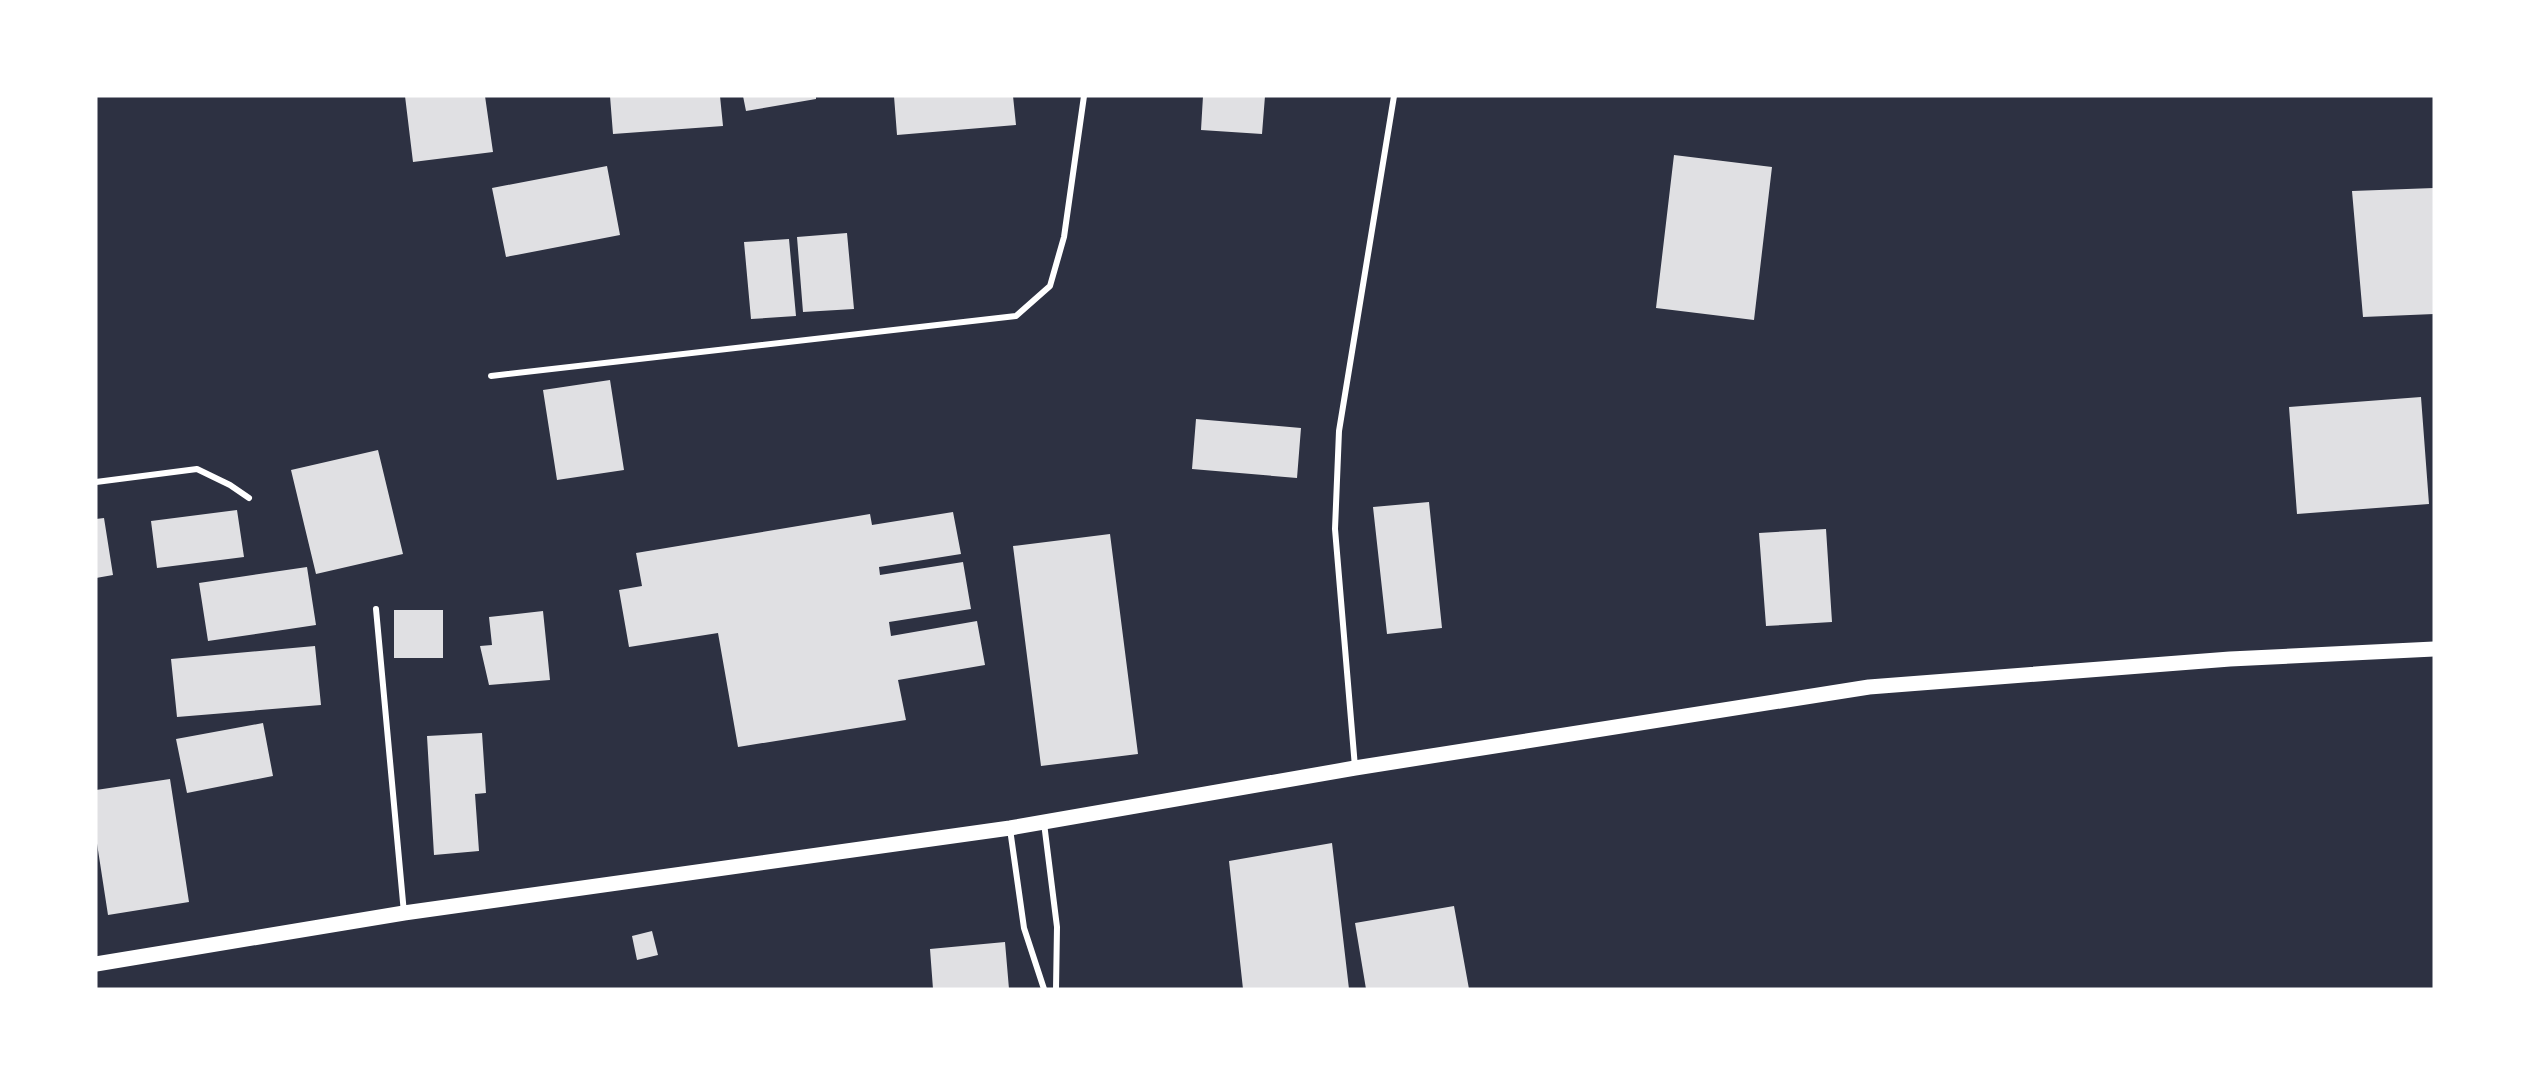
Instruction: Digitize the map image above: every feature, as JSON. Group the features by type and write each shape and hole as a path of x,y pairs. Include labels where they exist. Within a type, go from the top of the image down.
{"main road":[{"path":"96,964 404,914 1044,823 1355,768 1869,687 2230,659 2434,649"}],"street":[{"path":"491,376 1016,316 1050,286 1064,237 1084,96"},
{"path":"1355,768 1335,529 1339,431 1394,96"},
{"path":"96,482 197,469 230,485 249,498"},
{"path":"376,609 404,914"},
{"path":"1044,823 1057,927 1056,989"},
{"path":"1010,828 1024,928 1044,989"}],"building":[{"path":"405,96 485,96 493,152 413,162"},
{"path":"610,96 720,96 723,126 613,134"},
{"path":"743,96 816,96 816,99 746,111"},
{"path":"894,96 1013,96 1016,125 897,135"},
{"path":"1203,96 1265,96 1262,134 1201,130"},
{"path":"1674,155 1772,167 1754,320 1656,308"},
{"path":"607,166 620,235 506,257 492,188"},
{"path":"2434,188 2434,314 2363,317 2352,191"},
{"path":"847,233 854,309 803,312 797,237"},
{"path":"789,239 796,316 751,319 744,242"},
{"path":"610,380 624,470 557,480 543,390"},
{"path":"2421,397 2429,504 2297,514 2289,407"},
{"path":"1196,419 1301,428 1297,478 1192,469"},
{"path":"378,450 403,554 316,574 291,470"},
{"path":"1429,502 1442,628 1387,634 1373,507"},
{"path":"237,510 244,557 157,568 151,521"},
{"path":"953,512 961,554 879,567 880,575 963,562 971,609 889,622 891,636 977,621 985,665 898,680 906,720 738,747 718,633 629,647 619,590 642,586 636,553 870,514 872,525"},
{"path":"104,518 113,575 96,578 96,519"},
{"path":"1826,529 1832,622 1766,626 1759,533"},
{"path":"1110,534 1138,754 1041,766 1013,546"},
{"path":"307,567 316,625 208,641 199,583"},
{"path":"394,610 443,610 443,658 394,658"},
{"path":"543,611 550,680 489,685 480,646 492,645 489,617"},
{"path":"315,646 321,705 177,717 171,659"},
{"path":"263,723 273,776 187,793 176,739"},
{"path":"482,733 486,793 475,794 479,851 434,855 427,736"},
{"path":"170,779 189,902 108,915 96,837 96,790"},
{"path":"1332,843 1349,989 1243,989 1229,861"},
{"path":"1454,906 1469,989 1366,989 1355,923"},
{"path":"652,931 658,955 637,960 632,936"},
{"path":"1005,942 1009,989 933,989 930,949"}]}
